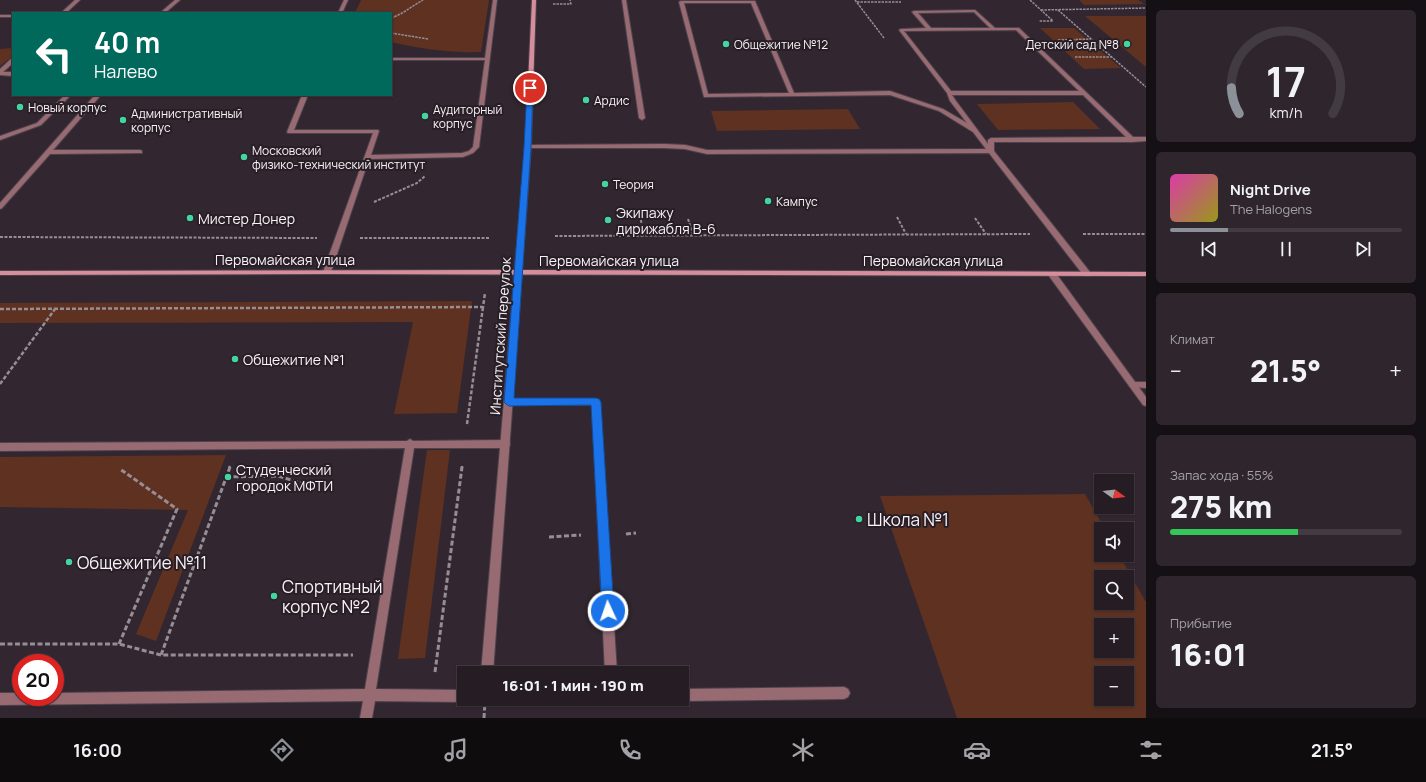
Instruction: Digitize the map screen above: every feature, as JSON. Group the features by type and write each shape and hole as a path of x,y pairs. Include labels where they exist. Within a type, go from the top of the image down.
{"main road":[{"name":"Институтский переулок","path":"518,272 528,147 534,0"},
{"name":"Первомайская улица","path":"0,273 518,272 1146,274"}],"street":[{"path":"64,12 78,0"},
{"path":"163,12 178,0"},
{"path":"340,12 346,0"},
{"path":"367,157 463,155 471,152 476,147 495,0"},
{"path":"624,0 642,118"},
{"path":"792,94 753,2 681,2 706,96 890,93 941,110 975,131"},
{"path":"930,30 914,12 975,11 994,29"},
{"path":"0,16 12,16"},
{"path":"1087,274 975,131 953,102 949,93 901,30 1017,29 1132,140"},
{"path":"392,60 487,59"},
{"path":"0,72 12,61"},
{"path":"0,72 12,74"},
{"path":"949,93 1084,93"},
{"path":"0,138 39,124 67,96"},
{"path":"0,207 97,96"},
{"path":"305,96 290,132 376,131 327,272"},
{"path":"991,151 991,140 1146,140"},
{"path":"528,147 664,146 707,152 991,151"},
{"path":"48,152 140,152"},
{"name":"Институтский переулок","path":"488,666 506,444 518,272"},
{"path":"1052,274 1146,402"},
{"path":"1134,385 1146,385"},
{"path":"509,402 596,402 612,666"},
{"path":"366,718 410,443"},
{"path":"0,447 410,443 506,444"},
{"path":"689,694 844,693"},
{"path":"0,699 370,695 457,696"}],"path":[{"path":"392,18 401,15 408,8 423,0"},
{"path":"549,4 571,4 570,0"},
{"path":"1030,0 1041,10 1146,8"},
{"path":"1058,10 1146,87"},
{"path":"1052,40 1092,39"},
{"path":"1070,57 1112,57"},
{"path":"350,205 367,205 417,183 447,156"},
{"path":"897,218 906,234"},
{"path":"975,218 986,234"},
{"path":"688,219 693,234"},
{"path":"641,220 643,236"},
{"path":"555,236 643,236 693,234 1146,234"},
{"path":"0,237 490,238"},
{"path":"431,696 487,272"},
{"path":"0,309 483,307"},
{"path":"0,384 55,309"},
{"path":"161,655 238,445"},
{"path":"119,469 177,509 119,644"},
{"path":"226,477 278,476 300,483"},
{"path":"0,644 119,644 161,655 376,654"},
{"path":"484,718 485,706"}],"shaded area":[{"path":"361,0 489,0 481,52 436,50 392,42 392,12 355,12"},
{"path":"1079,0 1138,0 1144,4 1084,5"},
{"name":"Детский сад №8","path":"1085,16 1146,16 1146,67"},
{"path":"1040,28 1074,28 1121,68 1084,69"},
{"path":"12,48 12,57 0,66 0,49"},
{"path":"1073,102 1100,129 998,130 977,104"},
{"path":"848,109 860,129 717,131 711,111"},
{"path":"472,301 457,413 394,414 413,322 0,323 0,303"},
{"path":"427,450 450,450 425,658 398,659"},
{"path":"226,455 156,641 136,634 188,510 0,507 0,457"},
{"path":"1085,494 1094,510 1094,514 1096,514 1101,522 1094,522 1094,562 1123,562 1128,570 1094,570 1094,610 1134,610 1134,581 1146,602 1146,718 957,718 880,496"}],"place":[{"name":"Общежитие №12","path":"726,44"},
{"name":"Детский сад №8","path":"1127,44"},
{"name":"Ардис","path":"586,100"},
{"name":"Новый корпус","path":"20,107"},
{"name":"Аудиторный корпус","path":"425,116"},
{"name":"Административный корпус","path":"123,120"},
{"name":"Московский физико-технический институт","path":"244,157"},
{"name":"Теория","path":"605,184"},
{"name":"Кампус","path":"768,201"},
{"name":"Мистер Донер","path":"190,218"},
{"name":"Экипажу дирижабля В-6","path":"608,220"},
{"name":"Общежитие №1","path":"235,359"},
{"name":"Студенческий городок МФТИ","path":"228,477"},
{"name":"Школа №1","path":"859,519"},
{"name":"Общежитие №11","path":"69,562"},
{"name":"Спортивный корпус №2","path":"274,596"}],"route":[{"path":"530,88 528,147 509,402 596,402 608,611"}]}
